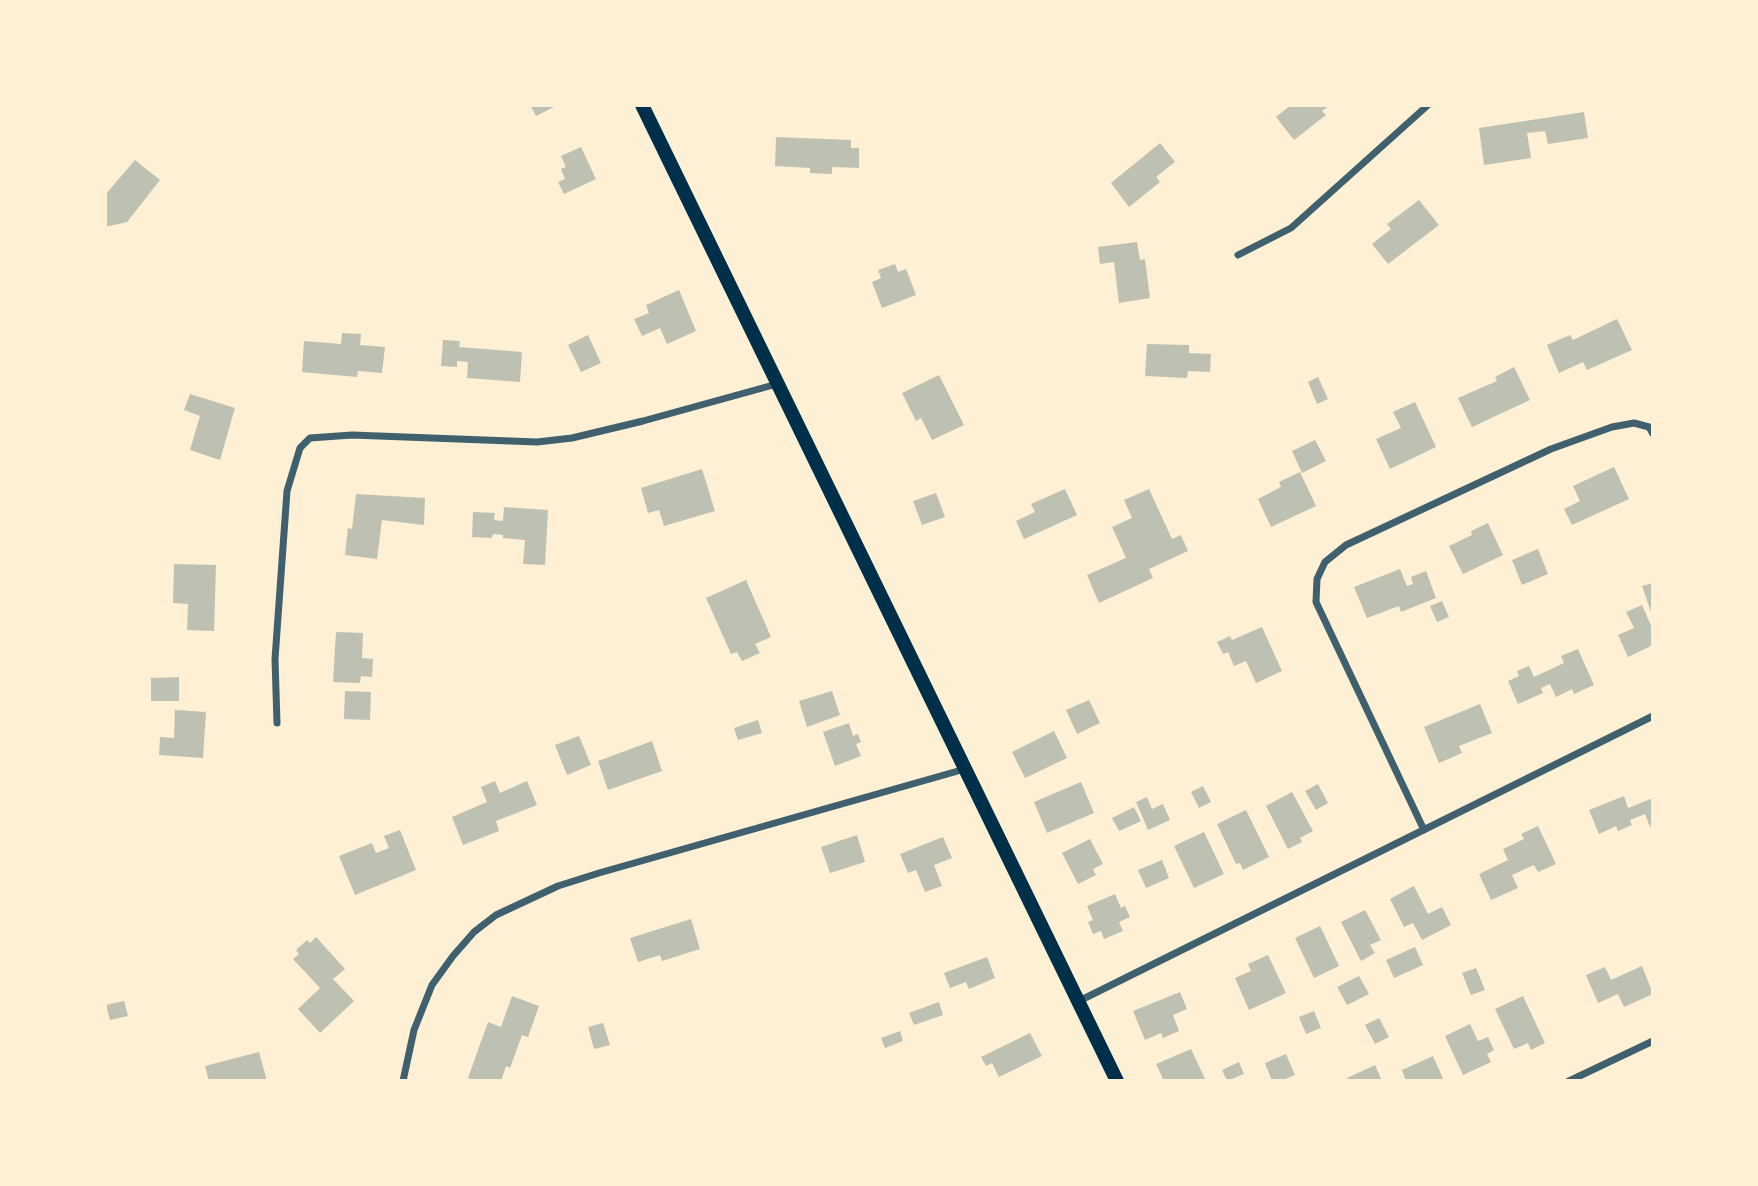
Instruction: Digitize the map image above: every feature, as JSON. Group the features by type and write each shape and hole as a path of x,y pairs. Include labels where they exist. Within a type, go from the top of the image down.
{"main road":[{"path":"642,105 828,482 1117,1081"}],"street":[{"path":"1238,255 1290,228 1428,105"},
{"path":"278,723 275,659 287,491 300,448 310,438 352,435 549,440 572,438 778,383"},
{"path":"1424,830 1316,602 1317,579 1325,562 1346,545 1550,449 1612,427 1634,423 1649,427 1653,434"},
{"path":"1078,1001 1653,716"},
{"path":"403,1081 414,1030 432,985 474,932 496,915 558,886 588,876 965,769"},
{"path":"1569,1081 1653,1041"}],"building":[{"path":"530,105 558,105 536,116"},
{"path":"1291,105 1330,105 1322,111 1326,115 1294,140 1276,117"},
{"path":"1584,112 1588,138 1548,144 1545,131 1527,133 1531,158 1484,165 1479,128"},
{"path":"776,137 851,140 851,148 859,148 859,168 832,167 832,174 810,173 810,168 775,166"},
{"path":"1160,143 1175,162 1156,177 1160,182 1129,207 1111,183"},
{"path":"581,147 596,179 564,194 558,182 565,179 561,169 566,167 561,156"},
{"path":"135,160 160,180 127,222 105,227 105,195"},
{"path":"1419,200 1439,225 1388,264 1372,244 1391,229 1387,224"},
{"path":"1137,242 1140,260 1145,259 1150,298 1119,303 1114,262 1100,264 1098,247"},
{"path":"895,264 898,272 906,269 916,295 882,308 872,282 881,278 878,270"},
{"path":"679,290 696,331 667,344 660,328 642,336 634,319 649,313 646,305"},
{"path":"1617,319 1632,350 1587,370 1583,362 1559,373 1547,345 1570,335 1573,340"},
{"path":"342,333 361,334 360,345 385,347 382,373 358,371 357,377 302,372 304,341 341,344"},
{"path":"588,335 601,363 581,372 568,345"},
{"path":"443,340 460,341 459,347 522,352 520,382 467,378 468,362 457,361 457,367 441,366"},
{"path":"1147,344 1189,345 1189,353 1211,354 1210,372 1188,371 1187,378 1145,376"},
{"path":"1514,367 1530,400 1472,427 1458,398 1497,381 1495,377"},
{"path":"939,375 964,425 932,440 921,418 916,421 902,393"},
{"path":"1318,377 1328,399 1317,404 1308,382"},
{"path":"190,394 235,408 220,460 190,450 200,416 184,410"},
{"path":"1415,402 1436,447 1390,469 1376,439 1401,428 1393,412"},
{"path":"1315,440 1326,461 1302,473 1292,451"},
{"path":"1614,467 1629,499 1572,525 1564,509 1580,501 1573,486"},
{"path":"702,469 715,511 664,526 659,510 648,513 641,488"},
{"path":"1300,472 1316,506 1271,527 1258,499 1281,487 1279,482"},
{"path":"1065,489 1077,515 1024,539 1016,521 1035,512 1031,504"},
{"path":"1149,489 1172,539 1181,535 1188,551 1149,569 1153,578 1099,603 1087,575 1126,558 1112,527 1132,518 1124,500"},
{"path":"936,493 945,517 922,525 913,501"},
{"path":"356,494 425,498 424,525 382,520 377,559 345,555 348,528 352,529"},
{"path":"504,507 548,510 545,565 523,564 525,540 493,534 492,538 472,537 473,512 495,513 494,520 503,521"},
{"path":"1488,523 1503,555 1463,574 1449,546 1472,535 1471,531"},
{"path":"1538,549 1548,574 1522,585 1512,560"},
{"path":"174,564 216,565 214,631 187,630 188,604 173,603"},
{"path":"1400,569 1407,586 1413,584 1411,577 1426,571 1436,598 1401,612 1399,606 1367,618 1354,587"},
{"path":"746,580 771,637 755,644 760,653 742,661 737,652 731,654 706,598"},
{"path":"1653,583 1653,611 1651,612 1642,586"},
{"path":"1442,601 1449,617 1437,622 1430,606"},
{"path":"1642,605 1653,630 1653,645 1628,657 1618,635 1634,628 1626,612"},
{"path":"1262,627 1282,671 1256,683 1246,661 1234,666 1228,652 1223,654 1217,642 1230,636 1232,640"},
{"path":"336,632 363,633 362,658 373,659 372,677 361,676 360,683 333,682"},
{"path":"1578,649 1594,685 1574,694 1572,689 1556,697 1550,684 1541,688 1543,693 1518,704 1508,681 1519,676 1517,671 1529,666 1534,677 1564,663 1561,656"},
{"path":"179,677 179,701 151,701 151,678"},
{"path":"345,691 371,692 370,720 344,719"},
{"path":"832,691 840,715 807,727 799,701"},
{"path":"1089,700 1100,723 1077,734 1066,710"},
{"path":"1480,704 1492,733 1459,746 1462,753 1439,763 1424,727"},
{"path":"175,710 206,712 203,758 159,755 160,737 174,738"},
{"path":"758,720 762,733 738,740 734,728"},
{"path":"849,723 853,736 858,734 861,742 856,744 861,756 835,766 823,732"},
{"path":"1054,731 1067,758 1025,778 1012,752"},
{"path":"579,736 591,765 567,775 555,745"},
{"path":"652,741 662,771 608,790 598,761"},
{"path":"495,781 500,793 527,781 537,805 496,821 499,831 463,845 452,817 487,802 481,787"},
{"path":"1081,782 1094,813 1047,833 1034,802"},
{"path":"1318,784 1328,803 1316,810 1305,791"},
{"path":"1203,786 1211,802 1199,808 1191,792"},
{"path":"1292,792 1313,831 1300,838 1302,842 1288,849 1266,806"},
{"path":"1624,796 1628,808 1653,798 1653,825 1650,827 1645,814 1630,820 1632,825 1618,831 1616,826 1599,834 1589,810"},
{"path":"1147,797 1152,809 1163,804 1170,820 1148,830 1136,802"},
{"path":"1134,807 1141,821 1119,831 1112,818"},
{"path":"1246,810 1269,857 1243,870 1240,863 1236,864 1217,824"},
{"path":"1538,826 1556,864 1538,872 1534,865 1512,875 1518,888 1491,900 1479,874 1508,860 1503,849 1524,839 1521,834"},
{"path":"400,830 416,870 355,895 339,856 372,843 376,853 389,848 384,836"},
{"path":"1204,832 1224,874 1194,888 1174,846"},
{"path":"857,835 865,862 830,873 821,847"},
{"path":"943,837 952,858 934,865 942,886 925,892 916,870 908,873 900,854"},
{"path":"1090,839 1103,864 1093,869 1096,875 1078,884 1062,853"},
{"path":"1162,860 1169,878 1146,888 1138,870"},
{"path":"1414,886 1428,914 1442,907 1451,925 1422,940 1413,923 1404,927 1390,899"},
{"path":"1115,894 1121,908 1125,906 1130,917 1119,922 1123,931 1104,939 1101,931 1093,934 1088,922 1093,920 1087,906"},
{"path":"1365,910 1381,940 1370,945 1375,953 1361,961 1341,922"},
{"path":"691,919 700,949 662,961 660,955 638,962 630,938"},
{"path":"1320,926 1339,966 1314,978 1295,938"},
{"path":"316,937 345,969 333,979 354,1001 320,1033 298,1009 320,988 293,959 299,954 296,950 307,940 310,943"},
{"path":"1415,947 1423,965 1394,978 1386,960"},
{"path":"1268,955 1286,993 1249,1010 1235,978 1251,971 1248,964"},
{"path":"987,957 995,978 969,989 966,982 950,988 944,973"},
{"path":"1642,966 1653,994 1624,1007 1618,994 1598,1003 1586,975 1605,967 1611,980"},
{"path":"1476,968 1485,990 1471,995 1462,973"},
{"path":"1359,976 1369,994 1347,1005 1337,987"},
{"path":"1180,992 1187,1009 1173,1015 1179,1031 1163,1038 1161,1033 1145,1040 1133,1011"},
{"path":"512,996 539,1006 528,1037 522,1035 510,1068 506,1066 501,1081 476,1081 468,1078 488,1022 501,1027"},
{"path":"1523,996 1545,1043 1531,1050 1528,1043 1514,1049 1495,1009"},
{"path":"124,1001 128,1016 110,1020 106,1005"},
{"path":"939,1002 943,1015 914,1025 909,1013"},
{"path":"1314,1011 1321,1028 1306,1034 1299,1017"},
{"path":"1379,1018 1389,1037 1375,1044 1365,1025"},
{"path":"603,1023 610,1045 594,1049 588,1027"},
{"path":"1470,1024 1478,1041 1488,1037 1494,1050 1487,1054 1491,1062 1463,1075 1445,1036"},
{"path":"900,1031 903,1041 885,1048 881,1038"},
{"path":"1030,1033 1042,1056 999,1077 992,1063 986,1066 981,1057"},
{"path":"1191,1049 1206,1081 1164,1081 1156,1064"},
{"path":"259,1052 267,1081 209,1081 205,1066"},
{"path":"1286,1054 1295,1075 1281,1081 1272,1081 1265,1063"},
{"path":"1433,1056 1444,1081 1406,1081 1402,1070"},
{"path":"1239,1062 1244,1074 1227,1081 1222,1070"},
{"path":"1375,1065 1382,1081 1349,1081 1347,1078"}]}
